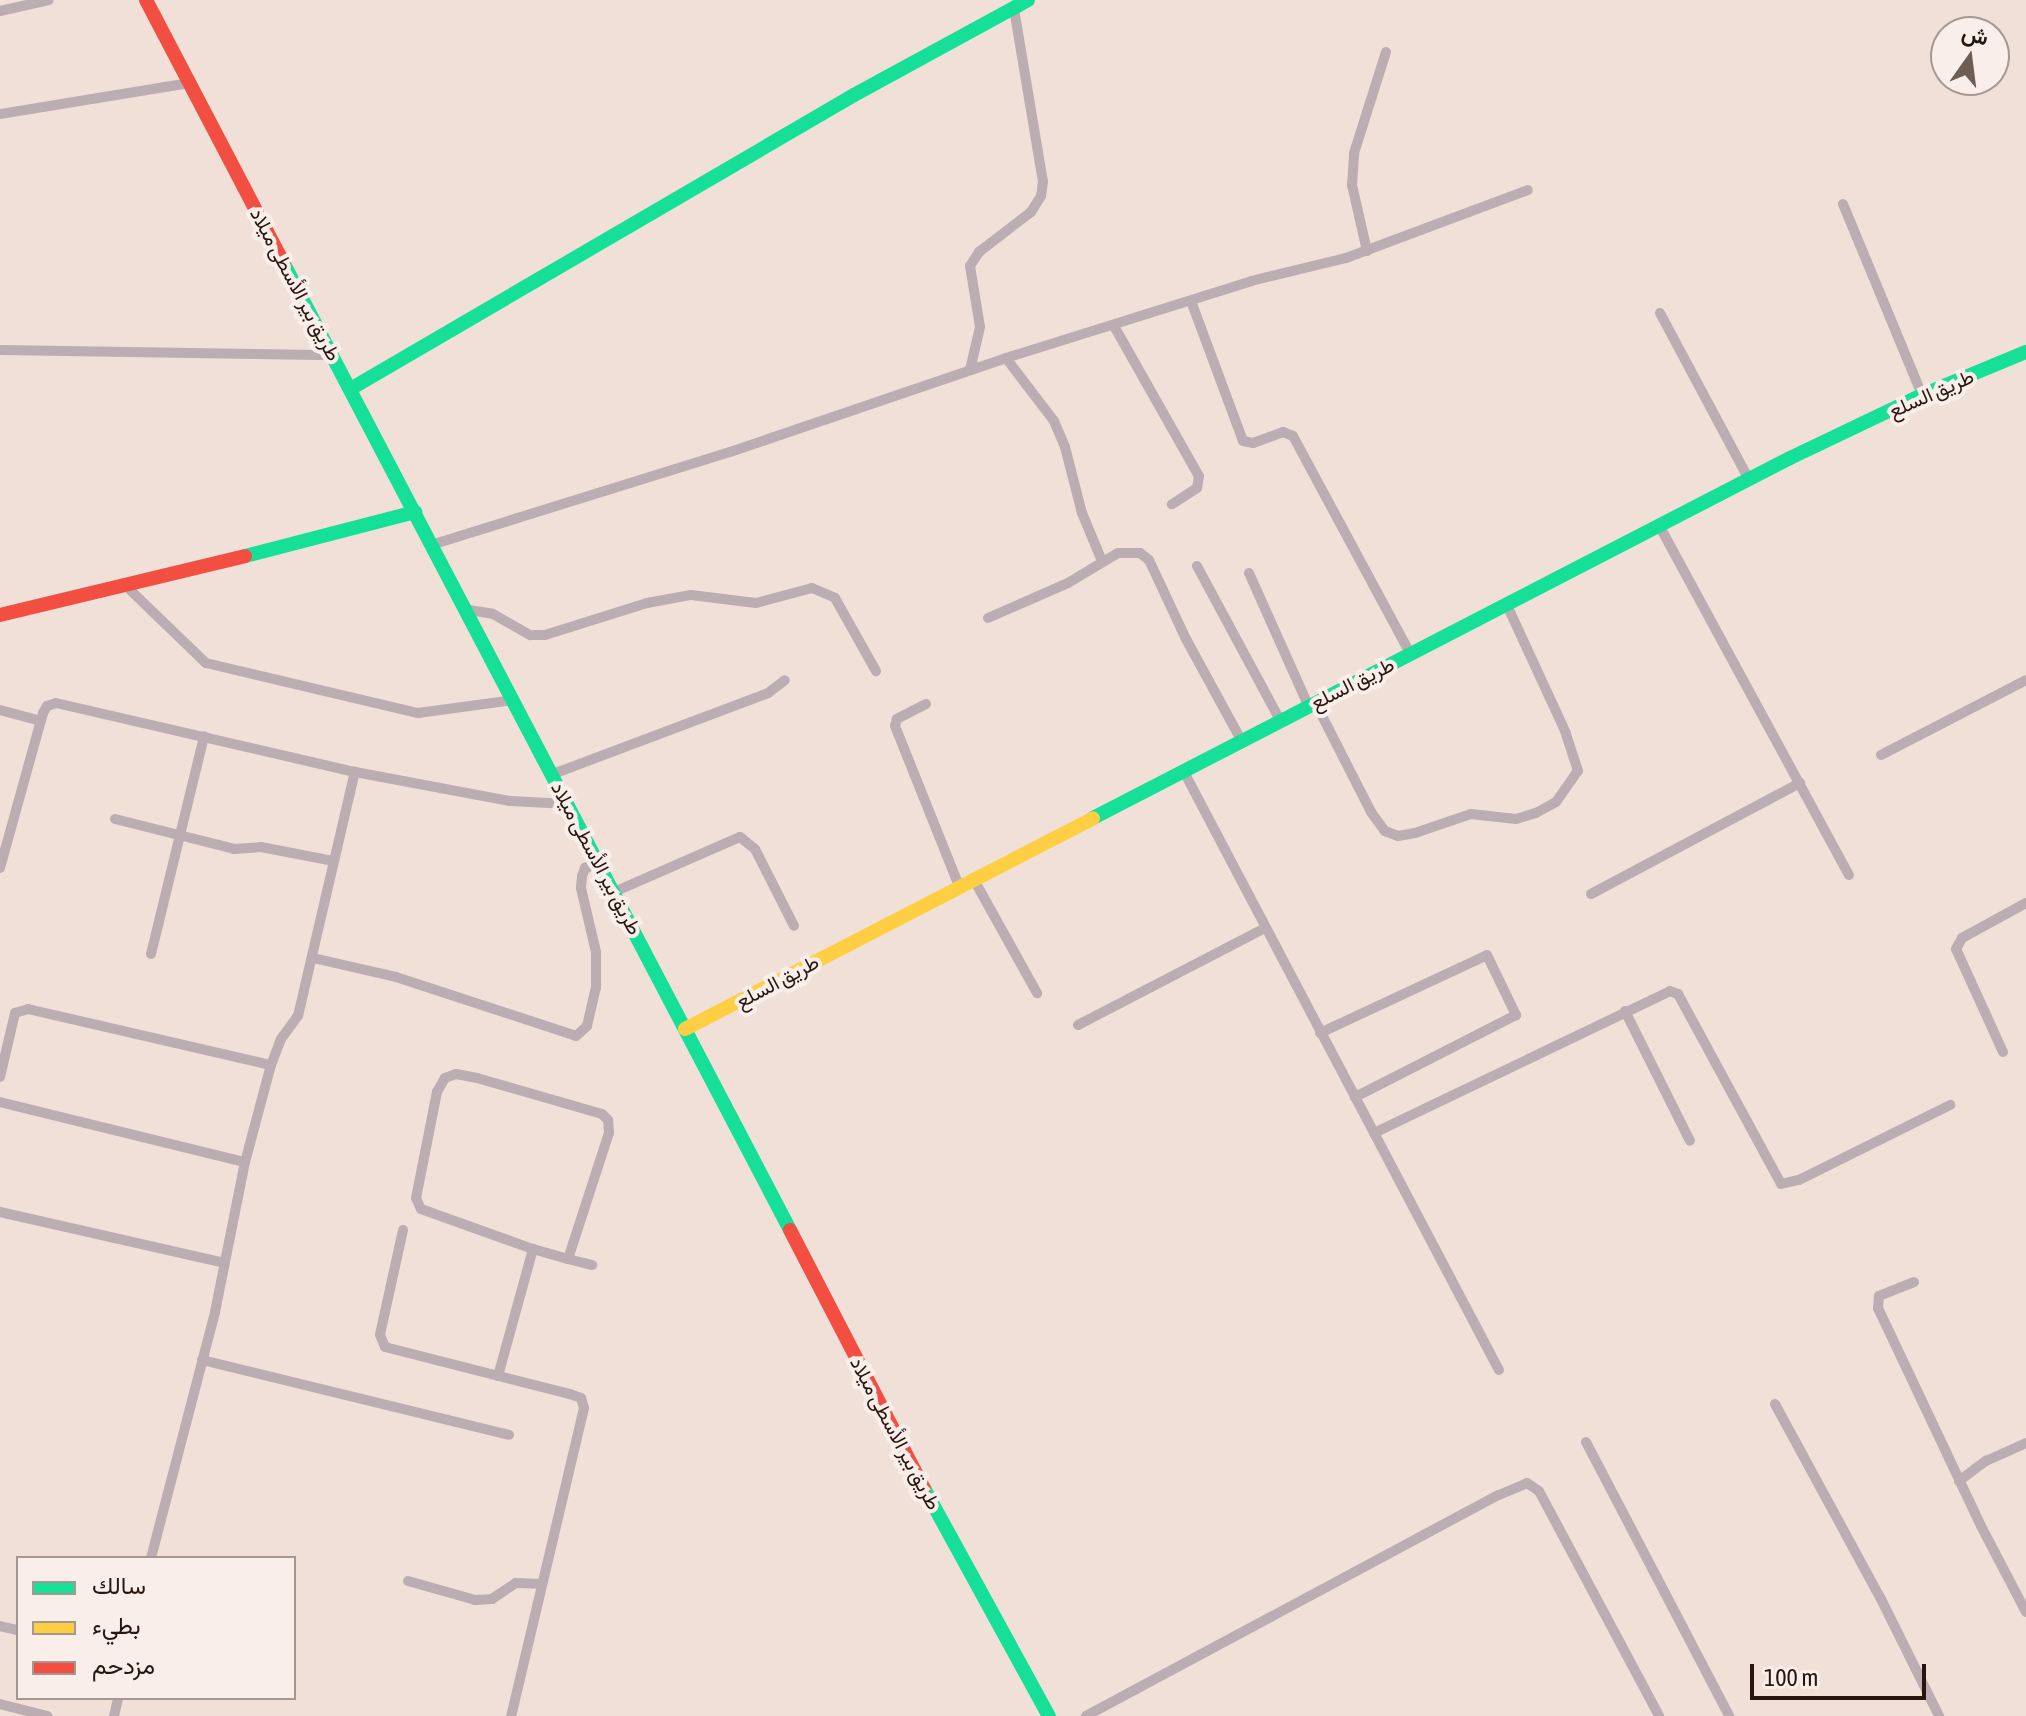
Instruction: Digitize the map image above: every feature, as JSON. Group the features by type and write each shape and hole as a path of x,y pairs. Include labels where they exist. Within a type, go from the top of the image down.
{"street":[{"path":"0,11 49,0"},
{"name":"طريق بير الأسطى ميلاد","path":"146,0 352,388 463,609 553,774 978,1590 1049,1716"},
{"path":"352,388 840,103 1028,0"},
{"path":"970,370 980,327 970,266 979,252 1031,212 1041,196 1043,182 1014,8"},
{"path":"1367,251 1352,185 1354,153 1386,52"},
{"path":"0,114 189,83"},
{"path":"431,545 730,452 1006,358 1367,251 1528,190"},
{"path":"1843,204 1922,395"},
{"path":"1191,301 1243,441 1253,443 1283,432 1293,436 1410,653"},
{"path":"1660,313 1749,480"},
{"path":"1114,326 1199,476 1197,488 1172,504"},
{"path":"0,350 333,355"},
{"name":"طريق السلع","path":"685,1029 1749,480 1922,395 2026,352"},
{"path":"1006,358 1054,421 1065,447 1082,513 1102,561"},
{"path":"0,615 127,587 415,512"},
{"path":"1660,527 1849,875"},
{"path":"988,618 1068,583 1118,553 1140,553 1149,560 1186,639 1241,740"},
{"path":"1197,566 1280,720"},
{"path":"1249,573 1312,704 1371,812 1385,831 1398,836 1471,814 1516,819 1536,813 1556,802 1578,771 1566,733 1506,603"},
{"path":"127,587 206,663 418,713 514,700"},
{"path":"463,609 493,614 530,635 545,635 647,603 691,595 756,603 812,588 835,598 876,671"},
{"path":"553,774 768,693 785,680"},
{"path":"1881,755 2026,680"},
{"path":"1,864 41,721 47,706 56,703 355,772 510,801 568,804"},
{"path":"926,704 897,719 895,726 959,886"},
{"path":"0,710 41,721"},
{"path":"151,954 204,736"},
{"path":"1183,770 1499,1370"},
{"path":"152,1556 202,1360 245,1162 271,1065 281,1039 298,1016 355,772"},
{"path":"1591,894 1800,783"},
{"path":"115,819 234,849 261,847 333,861"},
{"path":"614,892 740,837 755,849 794,926"},
{"path":"313,958 396,977 576,1036 587,1026 596,988 596,952 581,888 582,876 585,868 600,865"},
{"path":"973,878 1037,993"},
{"path":"2003,1052 1956,949 1962,938 2026,903"},
{"path":"1078,1025 1265,928"},
{"path":"1320,1033 1487,955 1516,1015 1355,1097"},
{"path":"1374,1133 1664,992 1678,994 1781,1184 1799,1180 1950,1105"},
{"path":"0,1077 15,1013 28,1009 271,1065"},
{"path":"1625,1011 1690,1141"},
{"path":"568,1259 609,1133 608,1120 602,1114 477,1078 456,1074 445,1078 437,1092 416,1198 418,1205 427,1213 533,1249 568,1259 592,1265"},
{"path":"0,1102 245,1162"},
{"path":"0,1212 224,1263"},
{"path":"403,1230 381,1342 392,1350 570,1394 581,1398 584,1408 511,1716"},
{"path":"498,1376 533,1249"},
{"path":"1914,1282 1879,1296 1878,1308 1959,1481 2026,1612"},
{"path":"202,1360 509,1435"},
{"path":"1775,1404 1880,1597 1939,1716"},
{"path":"1586,1442 1729,1716"},
{"path":"1959,1481 1986,1461 2026,1443"},
{"path":"1086,1716 1471,1509 1527,1483 1539,1491 1659,1716"},
{"path":"408,1581 475,1600 492,1599 516,1583 541,1584"},
{"path":"0,1704 47,1716"}],"traffic: fast":[{"path":"352,388 854,95 1028,0"},
{"path":"284,264 790,1230"},
{"path":"1093,818 1790,458 1922,395 2026,352"},
{"path":"245,556 415,512"},
{"path":"924,1488 1049,1716"}],"traffic: slow":[{"path":"685,1029 1093,818"}],"traffic: jam":[{"path":"146,0 284,264"},
{"path":"0,615 245,556"},
{"path":"790,1230 924,1488"}]}
